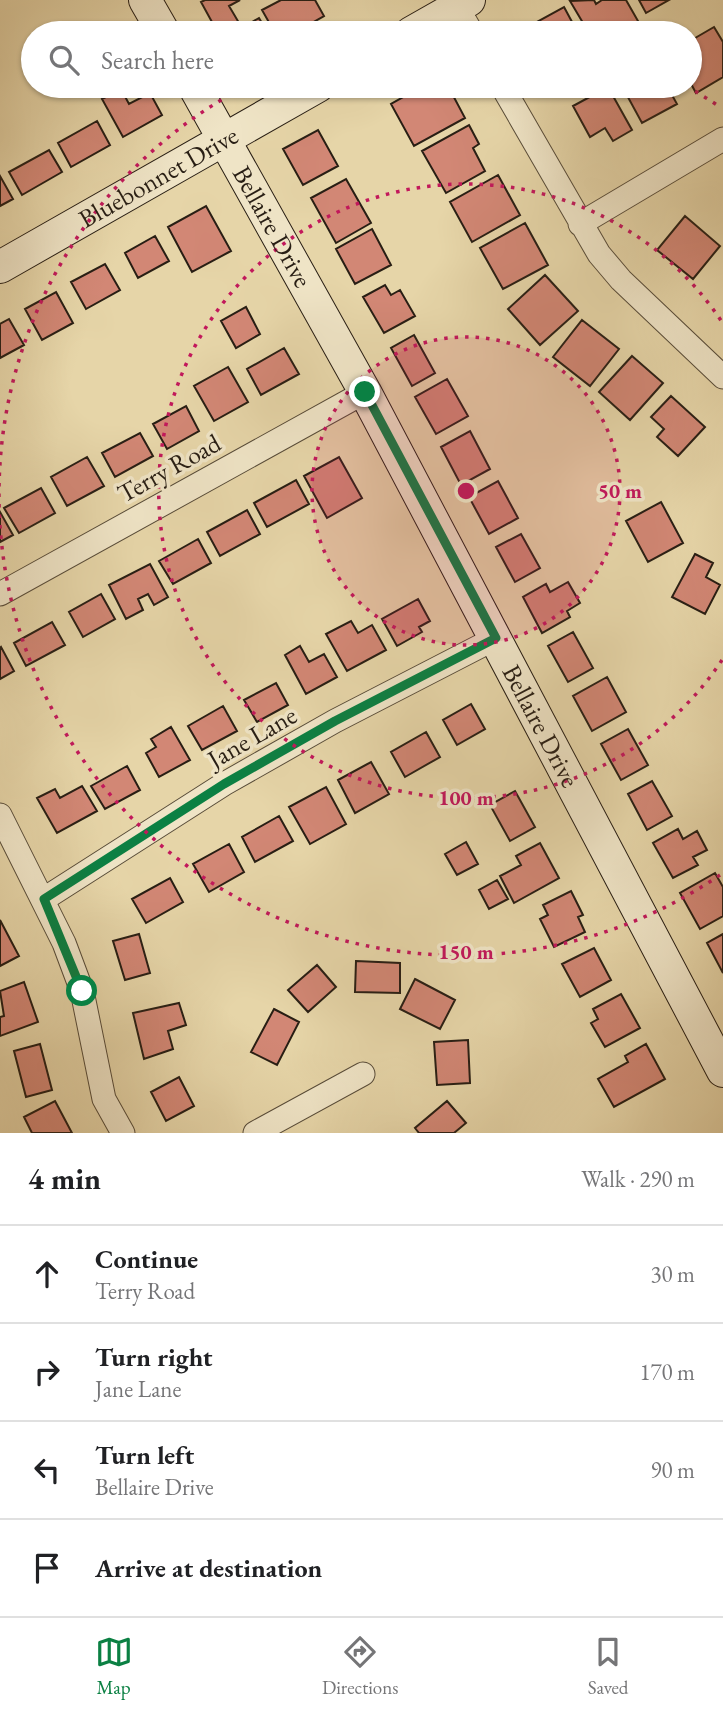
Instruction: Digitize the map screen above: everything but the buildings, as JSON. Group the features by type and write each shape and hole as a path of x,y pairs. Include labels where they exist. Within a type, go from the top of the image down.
{"street":[{"path":"145,0 157,21"},
{"path":"444,21 466,13"},
{"name":"Bellaire Drive","path":"201,98 365,392 723,1071"},
{"name":"Bluebonnet Drive","path":"0,267 297,98"},
{"path":"509,98 580,224 621,280 723,377"},
{"path":"580,224 723,139"},
{"name":"Terry Road","path":"0,594 365,392"},
{"name":"Jane Lane","path":"44,899 224,784 335,721 496,638"},
{"path":"0,815 44,899 82,991 104,1099 123,1133"},
{"path":"255,1133 363,1074"}],"route":[{"path":"82,991 44,899 224,784 335,721 496,638 365,392"}]}
